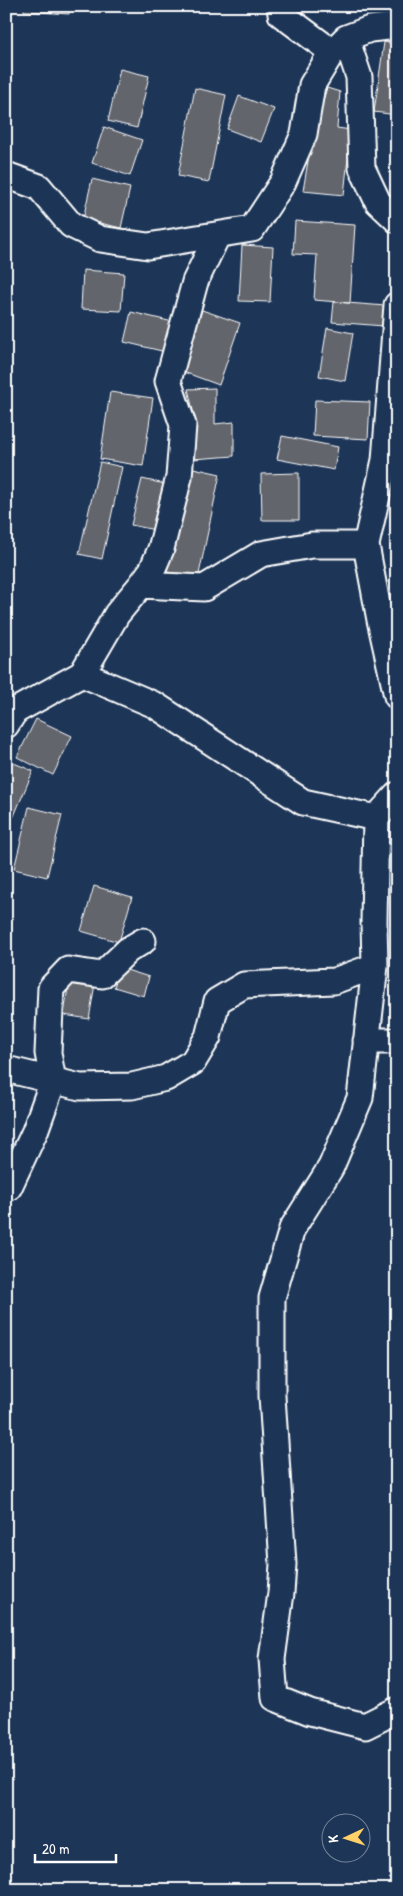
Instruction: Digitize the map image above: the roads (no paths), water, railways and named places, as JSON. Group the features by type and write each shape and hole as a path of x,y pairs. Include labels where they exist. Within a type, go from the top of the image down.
{"street":[{"path":"280,6 281,14 339,45 359,77 362,168 378,202 397,220"},
{"path":"6,175 39,187 71,225 100,239 148,246 252,229 283,182 304,134 312,85 339,45 370,28 397,26"},
{"path":"6,725 15,711 82,674 117,614 152,570 161,549 179,477 183,425 168,381 194,282 218,236"},
{"path":"397,305 385,460 366,545 397,696"},
{"path":"141,584 204,588 261,554 312,545 366,545"},
{"path":"82,674 155,705 302,802 376,818"},
{"path":"397,795 376,818 375,966 360,1098 331,1166 292,1229 272,1298 272,1396 283,1564 272,1659 275,1698 310,1712 365,1726 397,1710"},
{"path":"6,1186 9,1187 35,1131 53,1081 48,1054 51,988 68,970 102,975 128,950 143,942"},
{"path":"6,1069 80,1088 132,1086 166,1078 193,1062 208,1037 217,1001 244,985 287,985 334,981 375,966"},
{"path":"366,1041 397,1041"}]}
